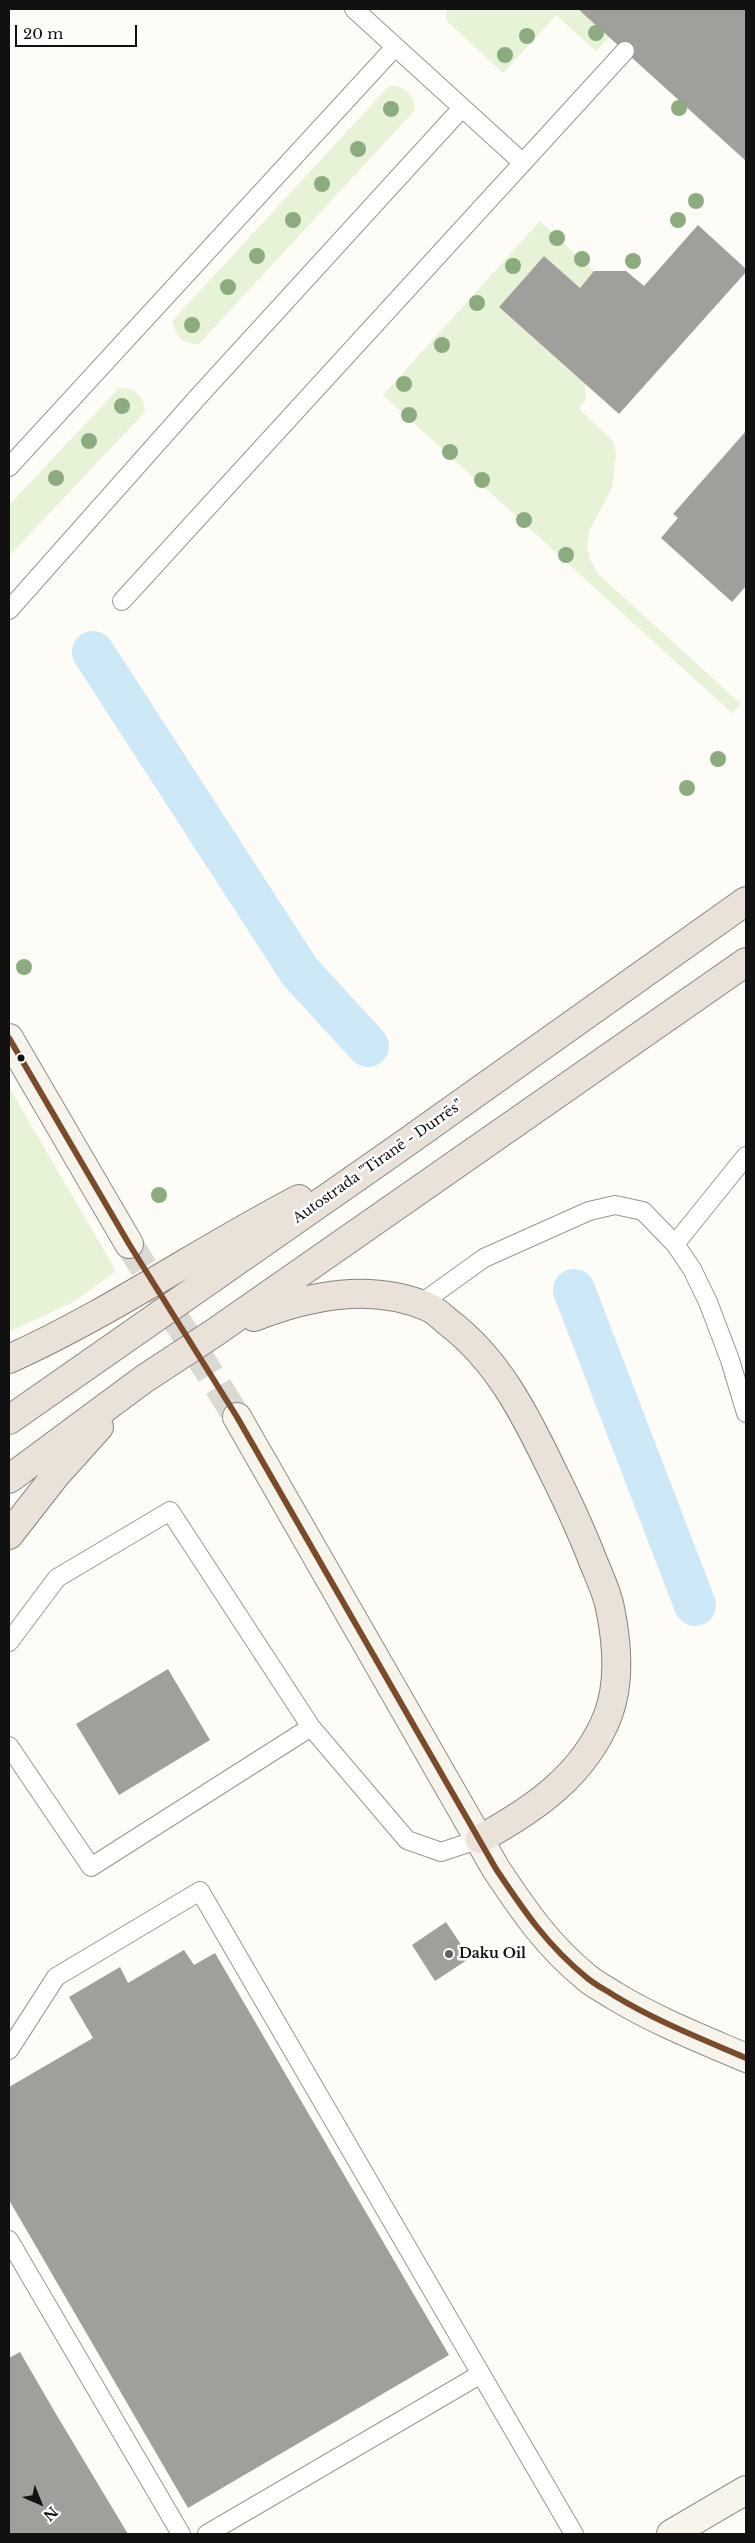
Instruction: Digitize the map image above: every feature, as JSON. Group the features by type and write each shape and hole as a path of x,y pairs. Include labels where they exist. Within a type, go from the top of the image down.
{"highway":[{"name":"Autostrada \"Tiranë - Durrës\"","path":"9,1420 400,1147 746,901"},
{"path":"9,1479 144,1379 214,1333 746,962"},
{"path":"9,1359 80,1324 200,1254 400,1147"},
{"path":"214,1333 285,1305 325,1296 354,1292 396,1296 430,1308 464,1334 494,1366 519,1404 576,1517 610,1606 617,1677 608,1715 582,1763 555,1790 520,1817 480,1839"},
{"path":"9,1535 55,1476 144,1379"}],"main road":[{"path":"9,1038 129,1244"},
{"path":"237,1417 480,1839 530,1921 559,1954 588,1979 627,2003 746,2058"},
{"path":"671,2534 746,2490"}],"lane":[{"path":"354,9 523,163"},
{"path":"9,467 395,47"},
{"path":"122,601 625,51"},
{"path":"9,610 198,397 462,108"},
{"path":"675,1244 746,1156"},
{"path":"420,1304 484,1258 589,1211 615,1205 643,1211 675,1244 692,1269 708,1302 730,1360 746,1413"},
{"path":"9,1642 57,1578 170,1511 311,1726 407,1840 441,1852 480,1839"},
{"path":"9,1746 91,1867 311,1726"},
{"path":"9,2050 56,1977 200,1891 574,2534"},
{"path":"9,2240 181,2534"},
{"path":"207,2534 481,2374"}],"green space":[{"path":"447,9 578,9 609,37 596,51 556,15 503,73 446,20"},
{"path":"389,86 404,89 413,99 415,110 199,344 188,343 180,338 175,330 173,320"},
{"path":"540,221 594,271 580,288 544,256 499,307 585,383 586,399 579,409 613,441 616,455 612,488 589,531 587,546 590,559 598,574 741,704 732,713 383,395"},
{"path":"119,388 130,389 138,394 143,402 145,412 9,556 9,505"},
{"path":"9,1087 116,1271 75,1301 9,1332"}],"building":[{"path":"578,9 746,9 746,161"},
{"path":"698,225 746,269 746,272 619,414 499,307 544,256 580,288 594,271 626,271 644,286"},
{"path":"746,431 746,586 732,602 661,538 678,518 673,514"},
{"path":"168,1669 210,1740 119,1795 76,1724"},
{"path":"446,1922 470,1958 435,1981 412,1945"},
{"path":"184,1950 194,1965 215,1953 449,2355 188,2508 9,2200 9,2087 93,2038 69,1997 120,1967 128,1983"},
{"path":"20,2352 128,2534 9,2534 9,2358"}],"waterway":[{"path":"93,652 300,972 368,1046"},
{"path":"574,1290 695,1605"}],"tunnel":[{"path":"129,1244 237,1417"}],"transit line":[{"path":"9,1038 129,1244 237,1417 496,1869 526,1913 559,1953 597,1985 663,2022 746,2058"}],"place":[{"name":"Daku Oil","path":"449,1954"}]}
